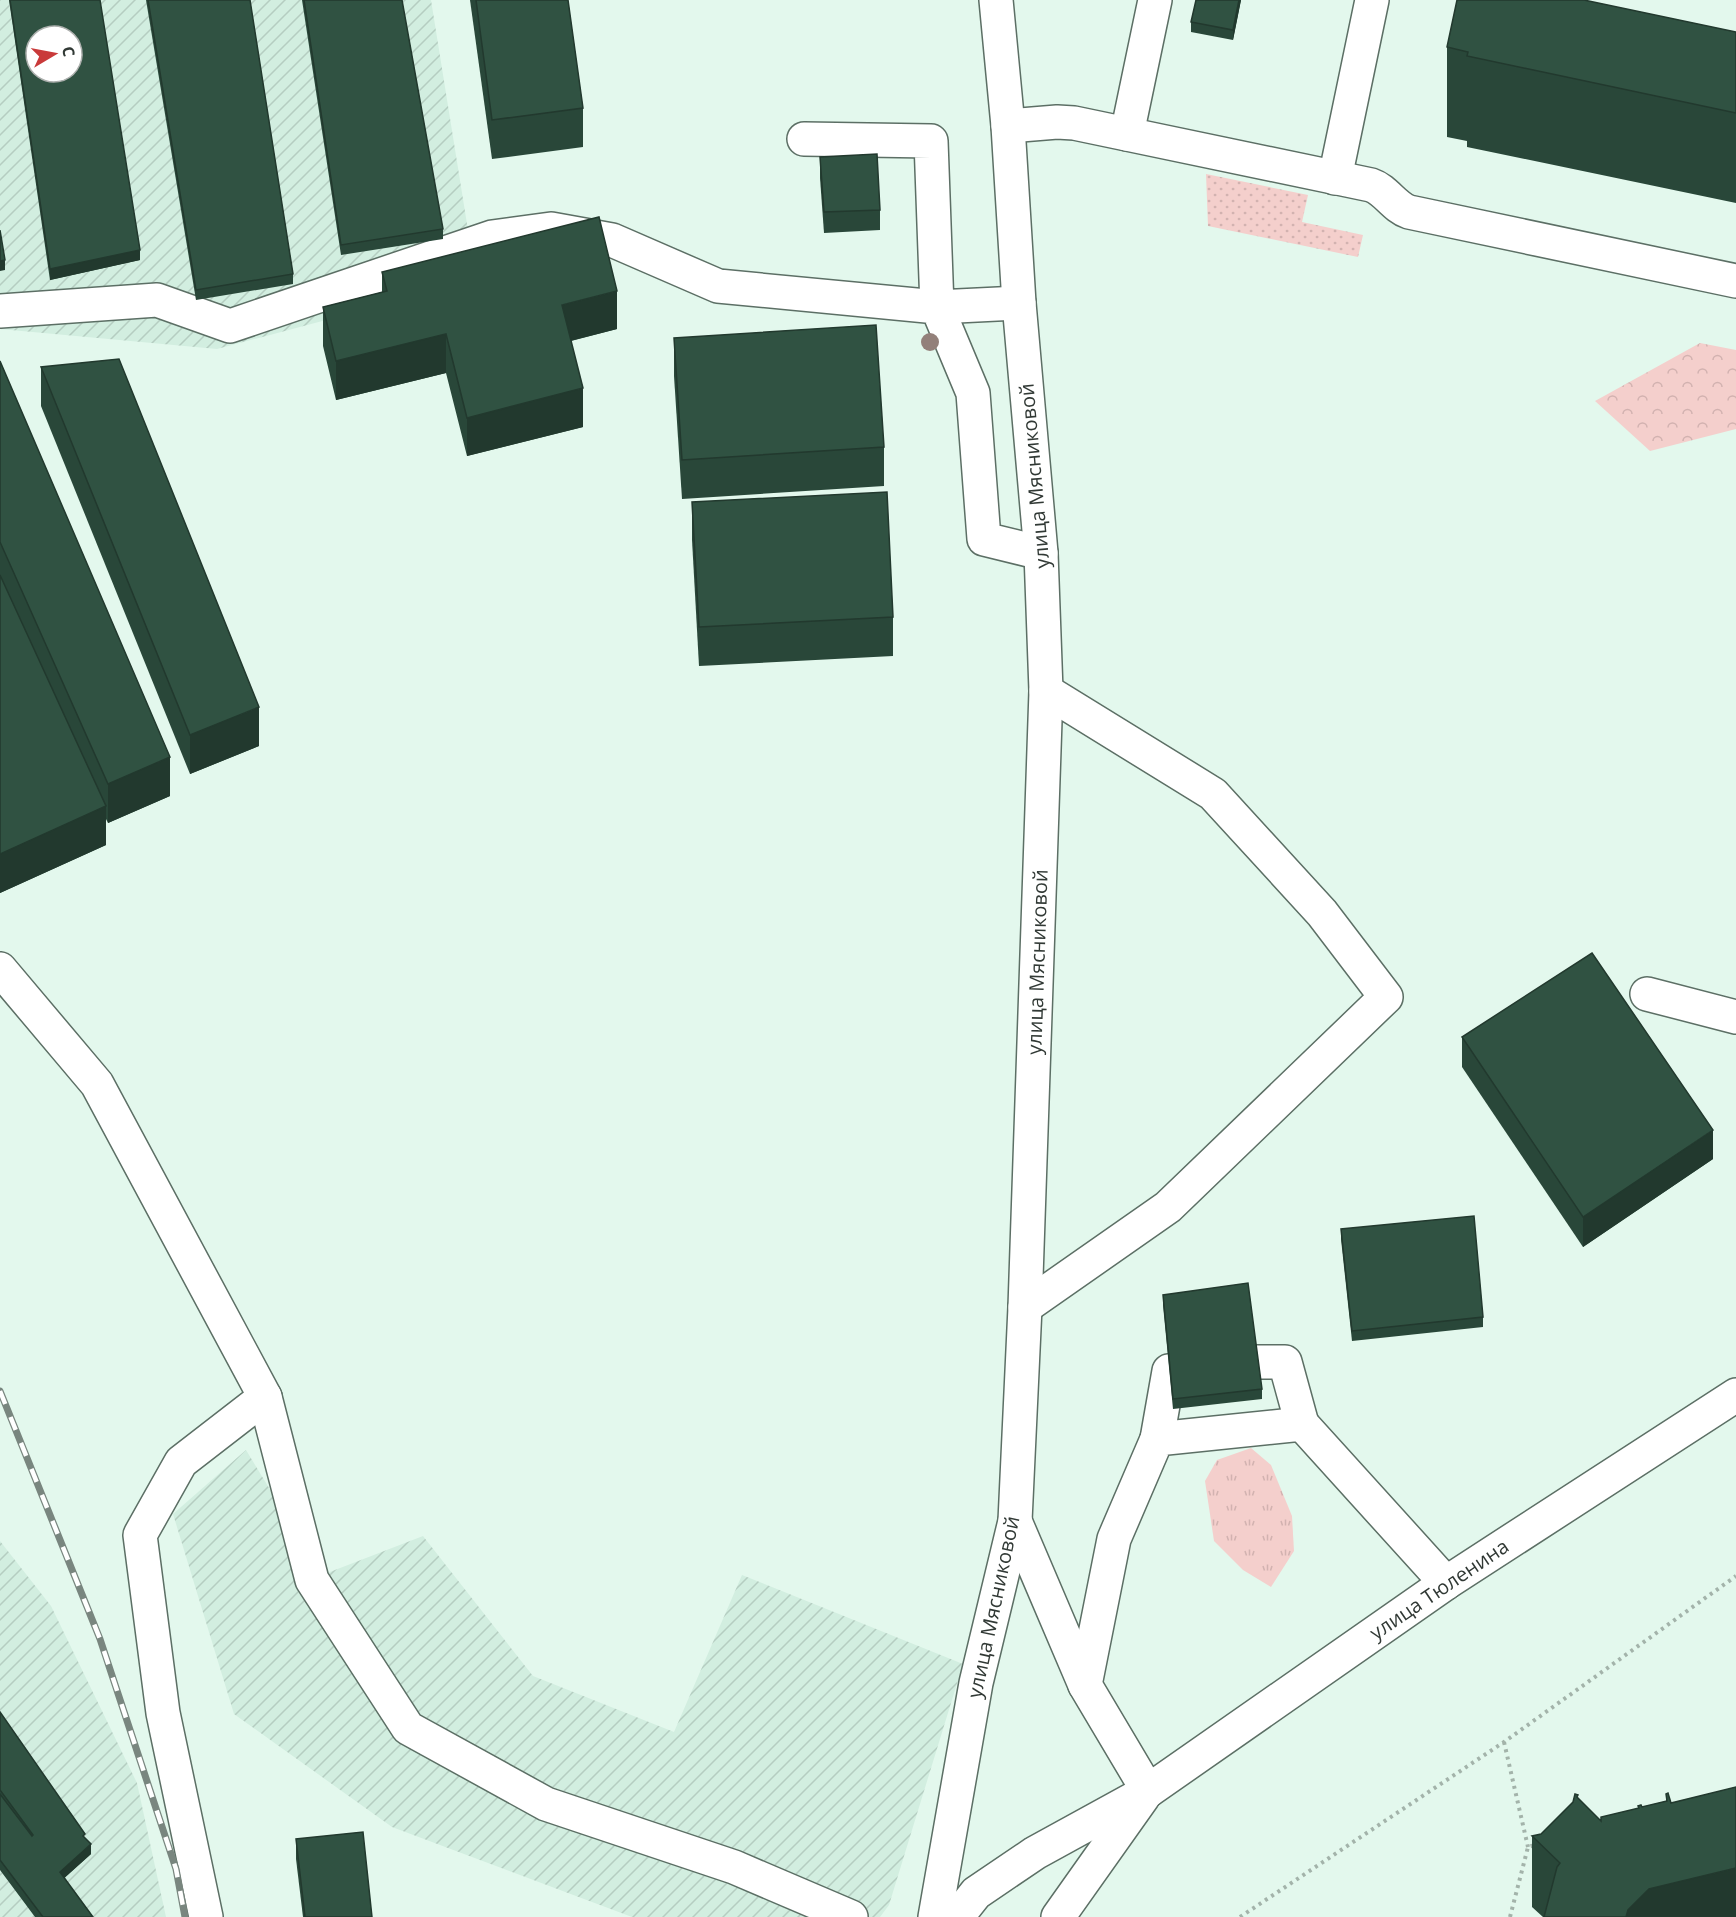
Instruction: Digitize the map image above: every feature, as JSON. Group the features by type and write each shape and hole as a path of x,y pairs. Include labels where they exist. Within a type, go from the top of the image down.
{"street":[{"name":"улица Мясниковой","path":"935,1917 975,1683 1015,1521 1025,1307 1046,691 1041,553 996,0"},
{"path":"1127,134 1155,0"},
{"path":"1335,178 1372,0"},
{"path":"1008,126 1065,123 1127,134 1375,187 1399,207 1409,212 1736,280"},
{"path":"804,139 931,141 937,307 973,393 984,539 1041,553"},
{"path":"0,311 157,300 230,326 492,237 551,229 612,240 718,286 937,307 1019,303"},
{"path":"1025,1307 1168,1207 1386,997 1322,913 1213,794 1046,691"},
{"path":"0,969 97,1084 265,1397 312,1580 408,1728 546,1804 735,1867 851,1917"},
{"path":"1647,994 1736,1017"},
{"path":"1085,1685 1114,1539 1157,1439 1169,1371 1257,1362 1285,1362 1302,1424 1446,1583"},
{"name":"улица Тюленина","path":"1148,1791 1446,1583 1736,1395"},
{"path":"206,1917 163,1713 140,1535 181,1462 265,1397"},
{"path":"1157,1439 1302,1424"},
{"path":"1015,1521 1085,1685 1148,1791"},
{"path":"957,1917 976,1893 1035,1852 1148,1791"},
{"path":"1058,1917 1148,1791"}],"path":[{"path":"1240,1917 1504,1742 1736,1576"},
{"path":"1504,1742 1528,1847 1510,1917"},
{"path":"1528,1847 1539,1844"}],"shaded area":[{"path":"0,0 431,0 476,280 217,349 0,329"},
{"path":"246,1450 322,1575 423,1536 533,1676 674,1732 742,1575 963,1664 889,1905 880,1917 632,1917 392,1827 234,1714 173,1514"},
{"path":"0,1541 51,1606 137,1783 166,1917 0,1917"}],"green space":[{"path":"1206,174 1308,195 1302,222 1363,235 1358,257 1208,226"},
{"path":"1700,343 1736,350 1736,429 1650,451 1595,401"},
{"path":"1251,1448 1271,1465 1292,1516 1294,1551 1271,1587 1243,1570 1214,1541 1205,1481 1217,1460"}],"building":[{"path":"10,0 100,0 140,250 50,269"},
{"path":"148,0 250,0 293,274 196,290"},
{"path":"304,0 402,0 443,229 341,245"},
{"path":"476,0 568,0 583,108 492,120"},
{"path":"1196,0 1239,0 1233,30 1191,22"},
{"path":"1457,0 1584,0 1736,32 1736,113 1467,56 1468,52 1447,47"},
{"path":"877,154 880,210 824,212 820,157"},
{"path":"599,217 617,291 562,305 583,388 467,418 446,334 336,361 323,307 387,291 382,272"},
{"path":"0,230 5,260 0,261"},
{"path":"876,325 884,447 682,460 674,338"},
{"path":"119,359 259,707 190,735 41,367"},
{"path":"0,361 170,757 108,784 0,542"},
{"path":"887,492 893,617 699,627 692,502"},
{"path":"0,575 106,806 0,854"},
{"path":"1592,953 1713,1130 1583,1217 1462,1037"},
{"path":"1474,1216 1483,1317 1352,1331 1341,1229"},
{"path":"1248,1283 1262,1389 1173,1399 1163,1295"},
{"path":"0,1712 85,1834 83,1836 91,1844 60,1872 93,1917 43,1917 0,1860 0,1794 33,1835 0,1790"},
{"path":"1736,1787 1736,1868 1649,1889 1628,1910 1626,1917 1544,1917 1560,1863 1532,1836 1541,1834 1573,1802 1575,1794 1601,1821 1601,1817 1639,1808 1638,1806 1641,1805 1642,1807 1667,1801 1666,1794 1668,1793 1671,1803"},
{"path":"363,1832 372,1917 305,1917 296,1839"}],"railway":[{"path":"0,1391 100,1639 176,1869 185,1917"}]}
